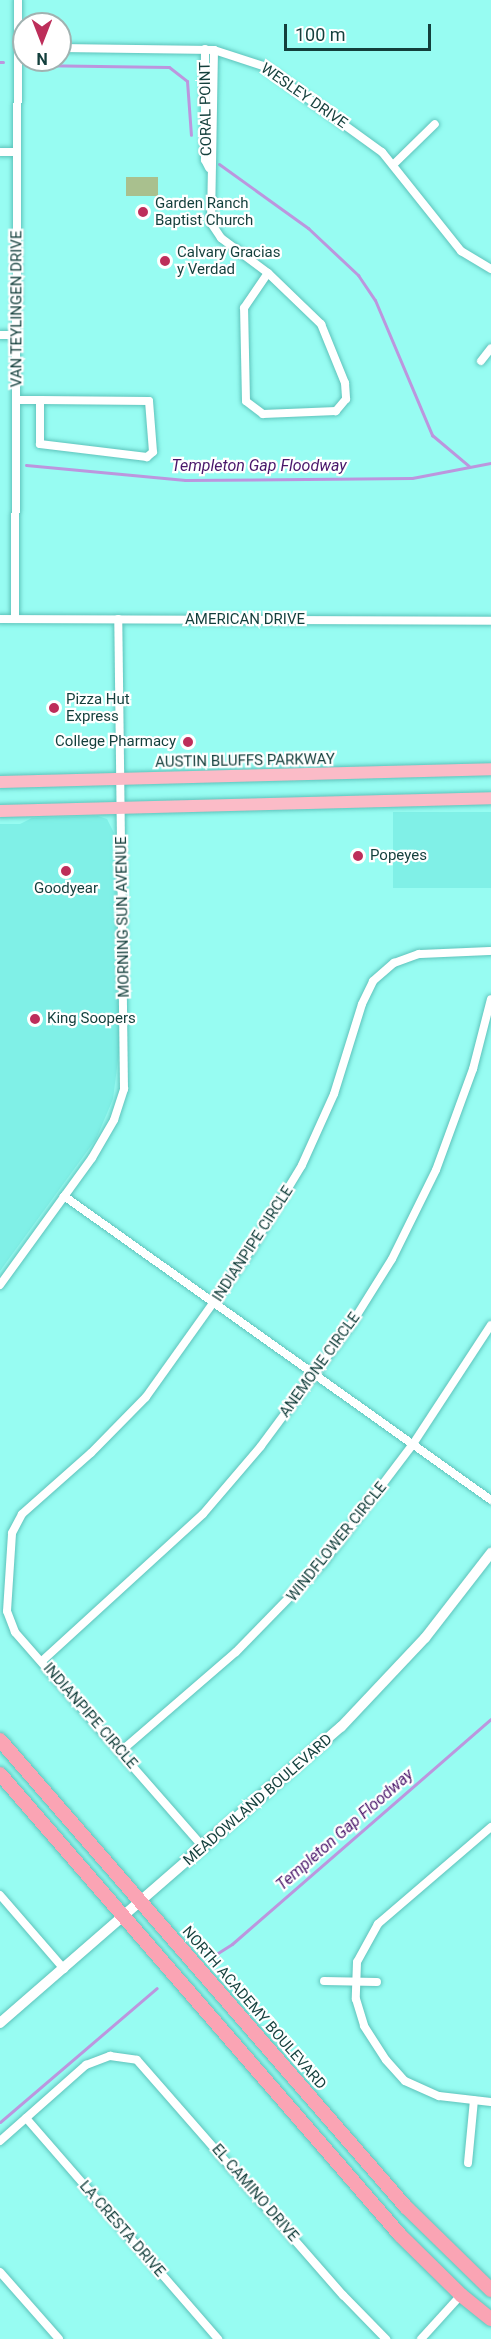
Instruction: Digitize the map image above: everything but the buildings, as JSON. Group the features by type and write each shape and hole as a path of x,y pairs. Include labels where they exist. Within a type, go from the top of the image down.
{"highway":[{"name":"NORTH ACADEMY BOULEVARD","path":"0,1740 406,2207 491,2290"},
{"path":"0,1774 400,2235 461,2295 491,2319"}],"main road":[{"name":"AUSTIN BLUFFS PARKWAY","path":"0,782 491,769"},
{"path":"0,811 491,798"}],"street":[{"name":"WESLEY DRIVE","path":"72,48 210,49 263,66 369,142 394,164 457,246 491,269"},
{"name":"CORAL POINT","path":"210,49 214,160 210,168 210,214 215,230 268,273 321,324 345,383 344,409 329,413 262,414 246,400 244,308 268,273"},
{"name":"VAN TEYLINGEN DRIVE","path":"15,619 17,152 20,72"},
{"path":"394,164 435,124"},
{"path":"0,152 17,152"},
{"path":"0,335 16,335"},
{"path":"481,361 491,348"},
{"path":"16,400 40,400 149,402 153,452 147,457 40,444 40,400"},
{"name":"AMERICAN DRIVE","path":"0,619 491,621"},
{"name":"MORNING SUN AVENUE","path":"0,1285 105,1138 124,1089 122,779 118,619"},
{"name":"INDIANPIPE CIRCLE","path":"204,1848 10,1622 6,1611 4,1571 12,1533 22,1514 91,1453 146,1397 214,1304 302,1165 334,1094 362,1004 373,981 394,963 419,954 491,951"},
{"name":"ANEMONE CIRCLE","path":"42,1661 203,1514 315,1375 392,1259 436,1170 473,1069 491,999"},
{"path":"64,1196 491,1500"},
{"name":"WINDFLOWER CIRCLE","path":"120,1752 281,1610 341,1542 413,1444 491,1325"},
{"name":"MEADOWLAND BOULEVARD","path":"0,2023 204,1848 380,1689 491,1553"},
{"path":"490,1830 378,1924 361,1950 356,1982 358,2013 395,2072 428,2093 491,2102"},
{"path":"0,1895 64,1969"},
{"path":"324,1981 377,1982"},
{"name":"EL CAMINO DRIVE","path":"27,2118 86,2065 120,2055 137,2060 151,2073 343,2295 386,2339"},
{"path":"468,2163 474,2100"},
{"path":"0,2141 27,2118"},
{"name":"LA CRESTA DRIVE","path":"27,2118 218,2339"},
{"path":"0,2272 59,2339"},
{"path":"422,2339 461,2295"}],"shaded area":[{"path":"393,812 491,812 491,888 393,888"},
{"path":"98,816 107,819 114,833 120,1044 113,1099 96,1139 0,1271 0,824 20,824 32,818"}],"green space":[{"path":"126,177 158,177 158,196 126,196"}],"waterway":[{"path":"72,66 169,67 187,81 191,135"},
{"path":"219,164 308,228 358,275 375,300 432,435 469,466"},
{"name":"Templeton Gap Floodway","path":"26,465 185,480 412,478 491,463"},
{"name":"Templeton Gap Floodway","path":"213,1956 232,1944 491,1719"},
{"name":"Templeton Gap Floodway","path":"0,2122 157,1988"}],"place":[{"name":"Garden Ranch Baptist Church","path":"143,212"},
{"name":"Calvary Gracias y Verdad","path":"165,261"},
{"name":"Pizza Hut Express","path":"54,708"},
{"name":"College Pharmacy","path":"188,742"},
{"name":"Popeyes","path":"358,856"},
{"name":"Goodyear","path":"66,871"},
{"name":"King Soopers","path":"35,1019"}]}
